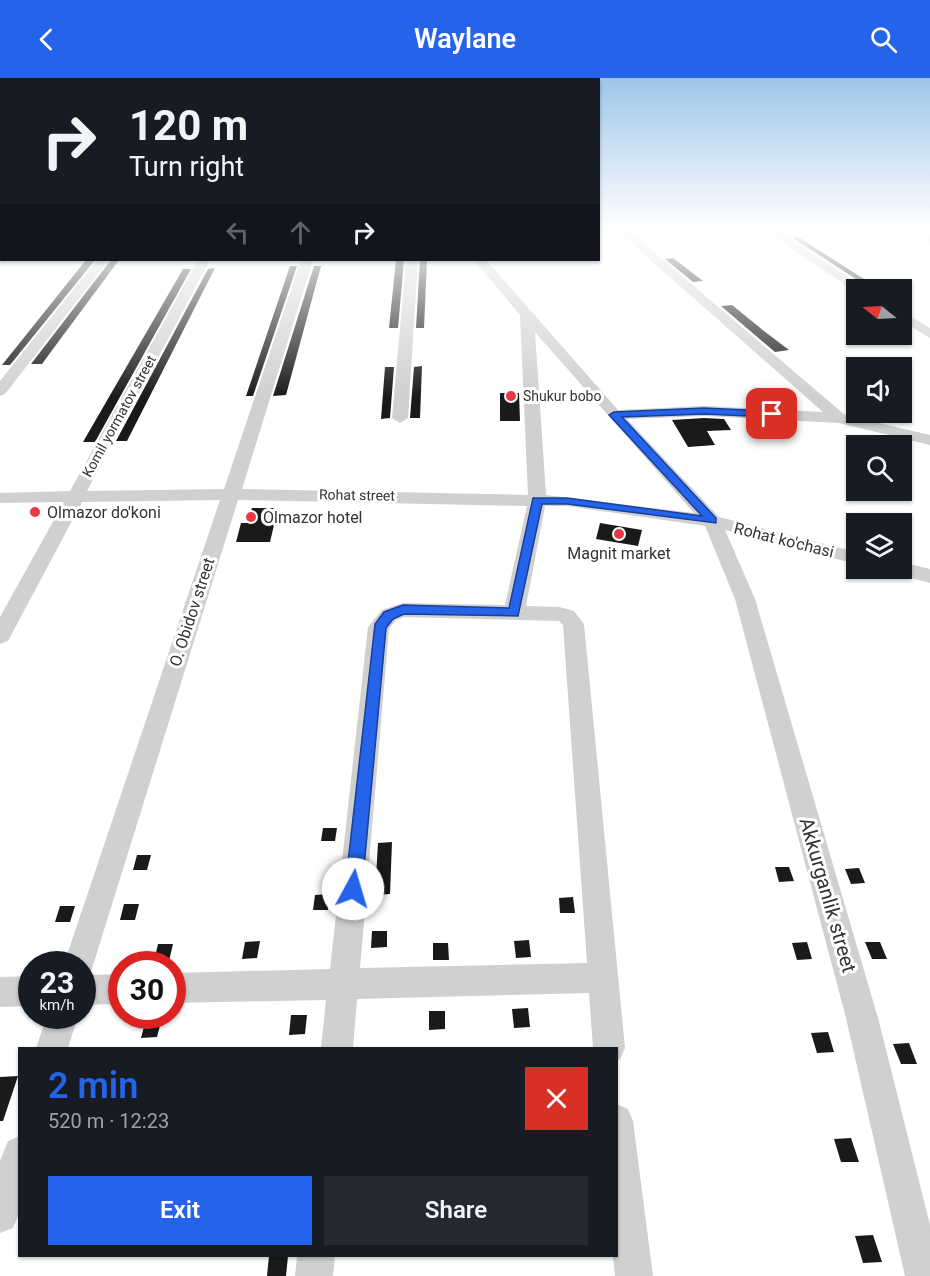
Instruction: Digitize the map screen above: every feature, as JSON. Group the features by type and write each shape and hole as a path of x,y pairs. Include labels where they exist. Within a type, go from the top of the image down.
{"street":[{"path":"0,391 83,285"},
{"name":"Komil yormatov street","path":"0,636 190,285"},
{"name":"O. Obidov street","path":"83,951 299,285"},
{"path":"400,418 410,285"},
{"path":"502,285 614,415 712,521"},
{"path":"685,285 839,418"},
{"path":"514,613 537,501 527,314"},
{"path":"912,322 930,334"},
{"path":"614,415 704,411 839,418 930,440"},
{"name":"Rohat street","path":"0,498 231,494 567,501 712,521"},
{"name":"Rohat ko'chasi","path":"712,521 846,555"},
{"name":"Akkurganlik street","path":"712,521 745,598 862,1018 924,1276"},
{"path":"912,571 930,576"},
{"path":"337,1047 379,627 389,615 403,610 559,614 567,616 573,624 601,978 609,1047"},
{"path":"186,988 601,978"},
{"path":"0,992 18,991"},
{"path":"52,1047 59,1029"},
{"path":"618,1138 634,1276"},
{"path":"0,1215 18,1159"},
{"path":"314,1276 316,1257"}],"building":[{"path":"66,285 75,285 10,365 2,365"},
{"path":"92,285 101,285 42,364 31,364"},
{"path":"174,285 182,285 95,442 83,442"},
{"path":"199,285 206,285 127,441 116,441"},
{"path":"284,285 291,285 253,396 246,396"},
{"path":"308,285 316,285 286,395 273,396"},
{"path":"393,285 402,285 398,328 389,328"},
{"path":"419,285 426,285 424,328 416,328"},
{"path":"732,305 789,350 775,352 721,306"},
{"path":"422,366 420,418 410,418 414,367"},
{"path":"385,367 394,367 390,418 381,419"},
{"path":"500,393 519,393 520,421 500,421"},
{"path":"724,419 731,430 707,431 715,445 688,447 672,420"},
{"path":"252,508 278,508 270,542 236,542 241,523 247,523"},
{"name":"Magnit market","path":"600,523 642,530 638,546 596,539"},
{"path":"323,828 337,828 335,841 321,841"},
{"path":"392,842 390,894 375,895 378,843"},
{"path":"137,855 151,855 147,870 133,870"},
{"path":"775,867 789,867 794,881 779,882"},
{"path":"859,868 865,883 851,884 845,869"},
{"path":"329,894 328,910 313,910 315,895"},
{"path":"573,897 575,913 560,913 559,898"},
{"path":"124,904 139,904 135,920 120,920"},
{"path":"60,906 75,906 70,922 55,922"},
{"path":"372,931 387,931 387,947 371,948"},
{"path":"529,940 531,957 516,958 514,941"},
{"path":"260,941 257,958 242,959 245,942"},
{"path":"807,942 812,959 797,960 792,943"},
{"path":"865,942 880,942 887,959 872,959"},
{"path":"433,943 448,943 449,960 433,960"},
{"path":"158,944 173,944 171,951 156,951"},
{"path":"528,1008 530,1027 514,1028 512,1009"},
{"path":"429,1011 445,1011 445,1029 429,1030"},
{"path":"291,1015 307,1015 305,1034 289,1035"},
{"path":"143,1029 159,1029 157,1037 141,1038"},
{"path":"828,1032 834,1052 817,1053 811,1033"},
{"path":"909,1043 917,1064 901,1064 893,1044"},
{"path":"18,1076 3,1121 0,1121 0,1077"},
{"path":"851,1138 859,1162 841,1162 834,1139"},
{"path":"873,1235 882,1262 863,1263 855,1236"},
{"path":"269,1257 288,1257 286,1276 267,1276"}],"place":[{"name":"Shukur bobo","path":"511,396"},
{"name":"Olmazor do'koni","path":"35,512"},
{"name":"Olmazor hotel","path":"251,517"},
{"name":"Magnit market","path":"619,534"}],"route":[{"path":"353,889 379,627 389,615 403,610 514,613 537,501 567,501 712,521 614,415 704,411 772,414"}]}
